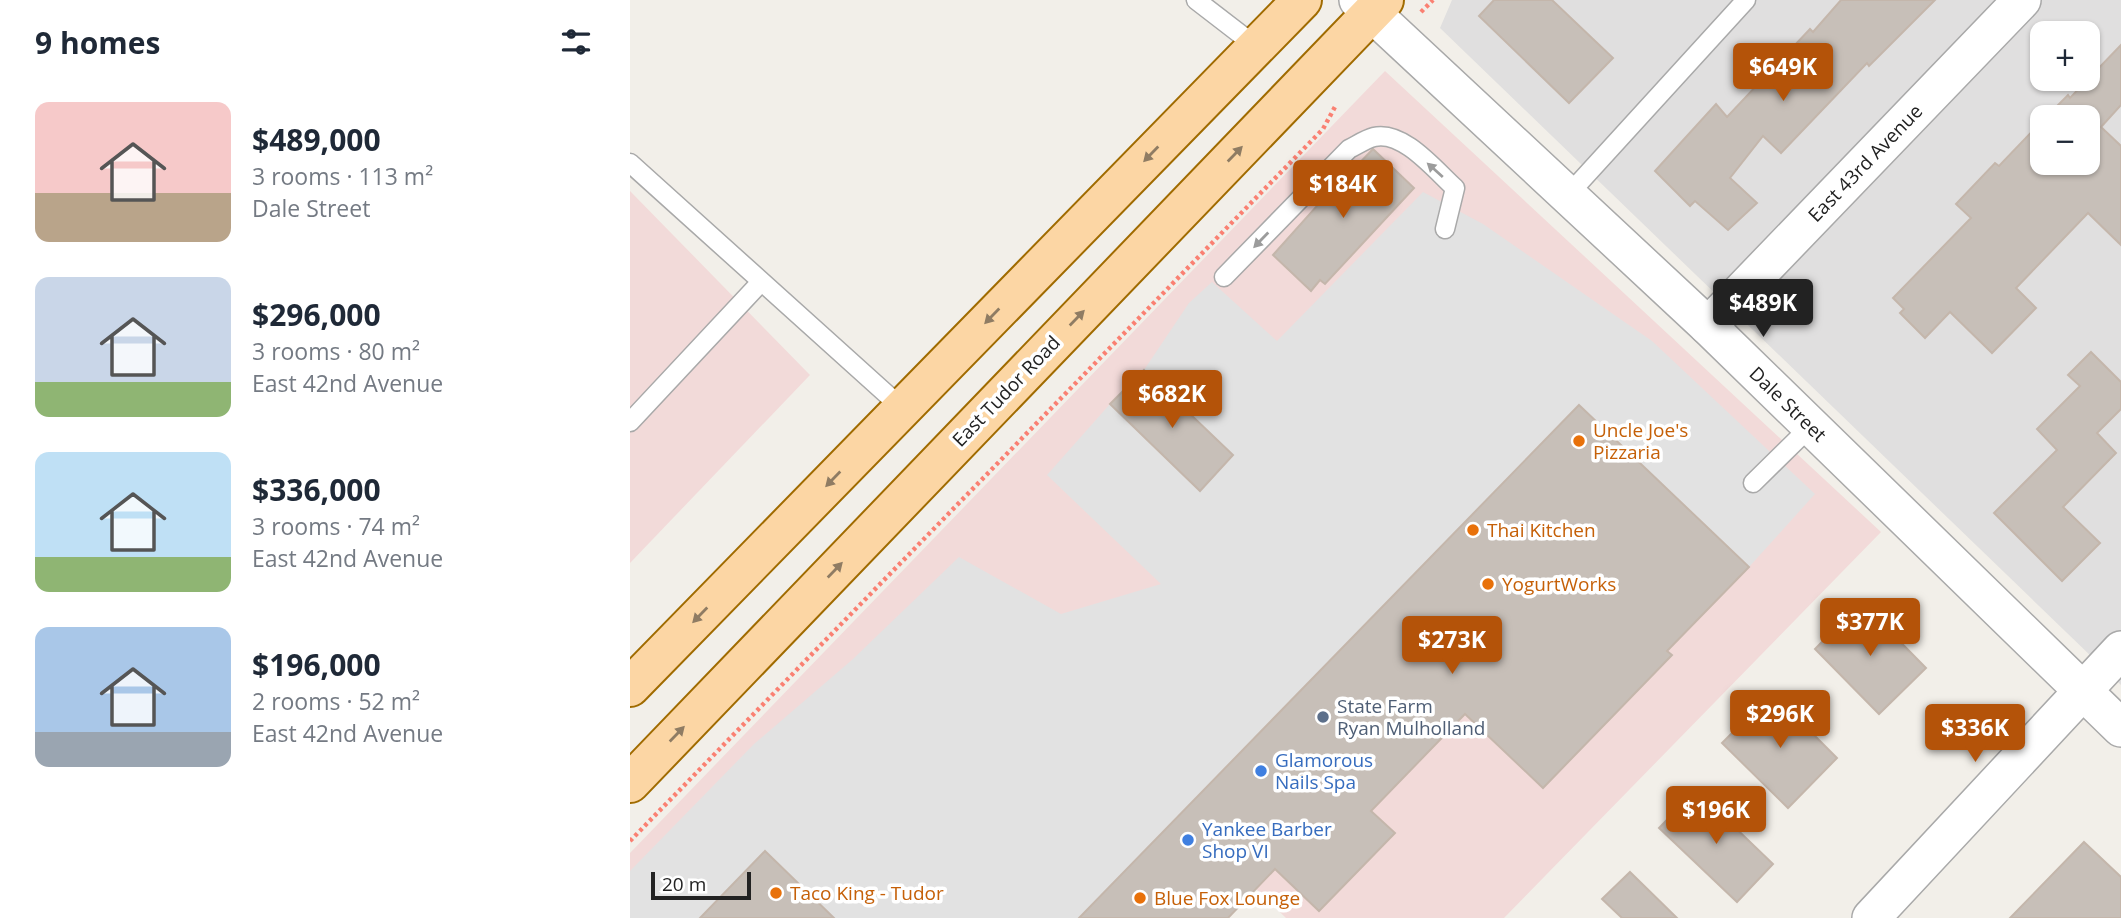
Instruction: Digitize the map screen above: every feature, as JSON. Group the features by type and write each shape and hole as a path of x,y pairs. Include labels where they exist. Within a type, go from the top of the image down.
{"main road":[{"path":"630,687 1302,0"},
{"name":"East Tudor Road","path":"630,783 1378,12"}],"street":[{"name":"East 43rd Avenue","path":"1708,326 2022,0"},
{"name":"Dale Street","path":"1378,12 1708,326 2121,728"},
{"path":"1871,918 2121,650"}],"lane":[{"path":"1196,0 1257,47"},
{"path":"1568,195 1746,0"},
{"path":"1224,277 1349,149 1373,137 1388,136 1402,141 1455,188 1445,229"},
{"path":"630,163 902,408"},
{"path":"630,422 761,282"},
{"path":"1754,483 1811,426"}],"path":[{"path":"1378,12 1433,0"},
{"path":"630,841 1323,129 1339,98"}],"shaded area":[{"path":"1452,0 2121,0 2121,685 1440,28"},
{"path":"1385,71 1881,532 1504,918 1286,918 1256,889 1228,918 630,918 630,853"},
{"path":"630,191 810,375 630,563"},
{"path":"1423,192 1483,224 1652,341 1815,494 1749,567 1579,406 1079,918 834,918 765,851 700,918 630,918 630,871 754,744 853,659 959,557 1061,614 1161,584 1047,475 1110,404 1200,490 1233,455 1144,370 1189,303 1212,282 1277,341"}],"building":[{"path":"1494,0 1552,0 1613,58 1569,103 1479,16"},
{"path":"1841,0 1935,0 1869,66 1867,63 1781,153 1763,136 1730,178 1757,203 1728,230 1695,201 1690,206 1655,171 1716,104 1727,117 1810,29 1813,32"},
{"path":"2121,45 2121,105 2101,127 2121,146 2121,245 2088,213 2016,288 2036,308 1992,353 1950,312 1925,338 1900,313 1904,309 1893,298 1971,218 1956,204 1995,163 1999,166 2030,134 2030,175 2100,175 2100,105 2058,105 2077,91 2100,91 2100,67"},
{"path":"1373,149 1414,188 1325,284 1320,280 1311,291 1273,255 1317,206 1313,203 1327,188 1345,170 1349,174"},
{"path":"2091,352 2121,382 2121,409 2097,433 2116,453 2063,507 2100,543 2062,581 1994,513 2057,450 2037,429 2080,386 2068,375"},
{"path":"1144,370 1233,455 1200,491 1110,404"},
{"path":"1579,405 1749,567 1667,651 1672,655 1543,788 1465,714 1371,811 1395,833 1319,911 1275,869 1228,918 1079,918"},
{"path":"1861,602 1926,668 1879,714 1815,649"},
{"path":"1772,693 1837,758 1788,808 1722,743"},
{"path":"1696,790 1773,864 1737,902 1659,828"},
{"path":"2084,842 2121,877 2121,918 2010,918"},
{"path":"765,851 834,918 700,918"},
{"path":"1630,872 1677,918 1622,918 1602,899"}],"place":[{"name":"Uncle Joe's Pizzaria","path":"1579,441"},
{"name":"Thai Kitchen","path":"1473,530"},
{"name":"YogurtWorks","path":"1488,584"},
{"name":"State Farm Ryan Mulholland","path":"1323,717"},
{"name":"Glamorous Nails Spa","path":"1261,771"},
{"name":"Yankee Barber Shop VI","path":"1188,840"},
{"name":"Taco King - Tudor","path":"776,893"},
{"name":"Blue Fox Lounge","path":"1140,898"}]}
